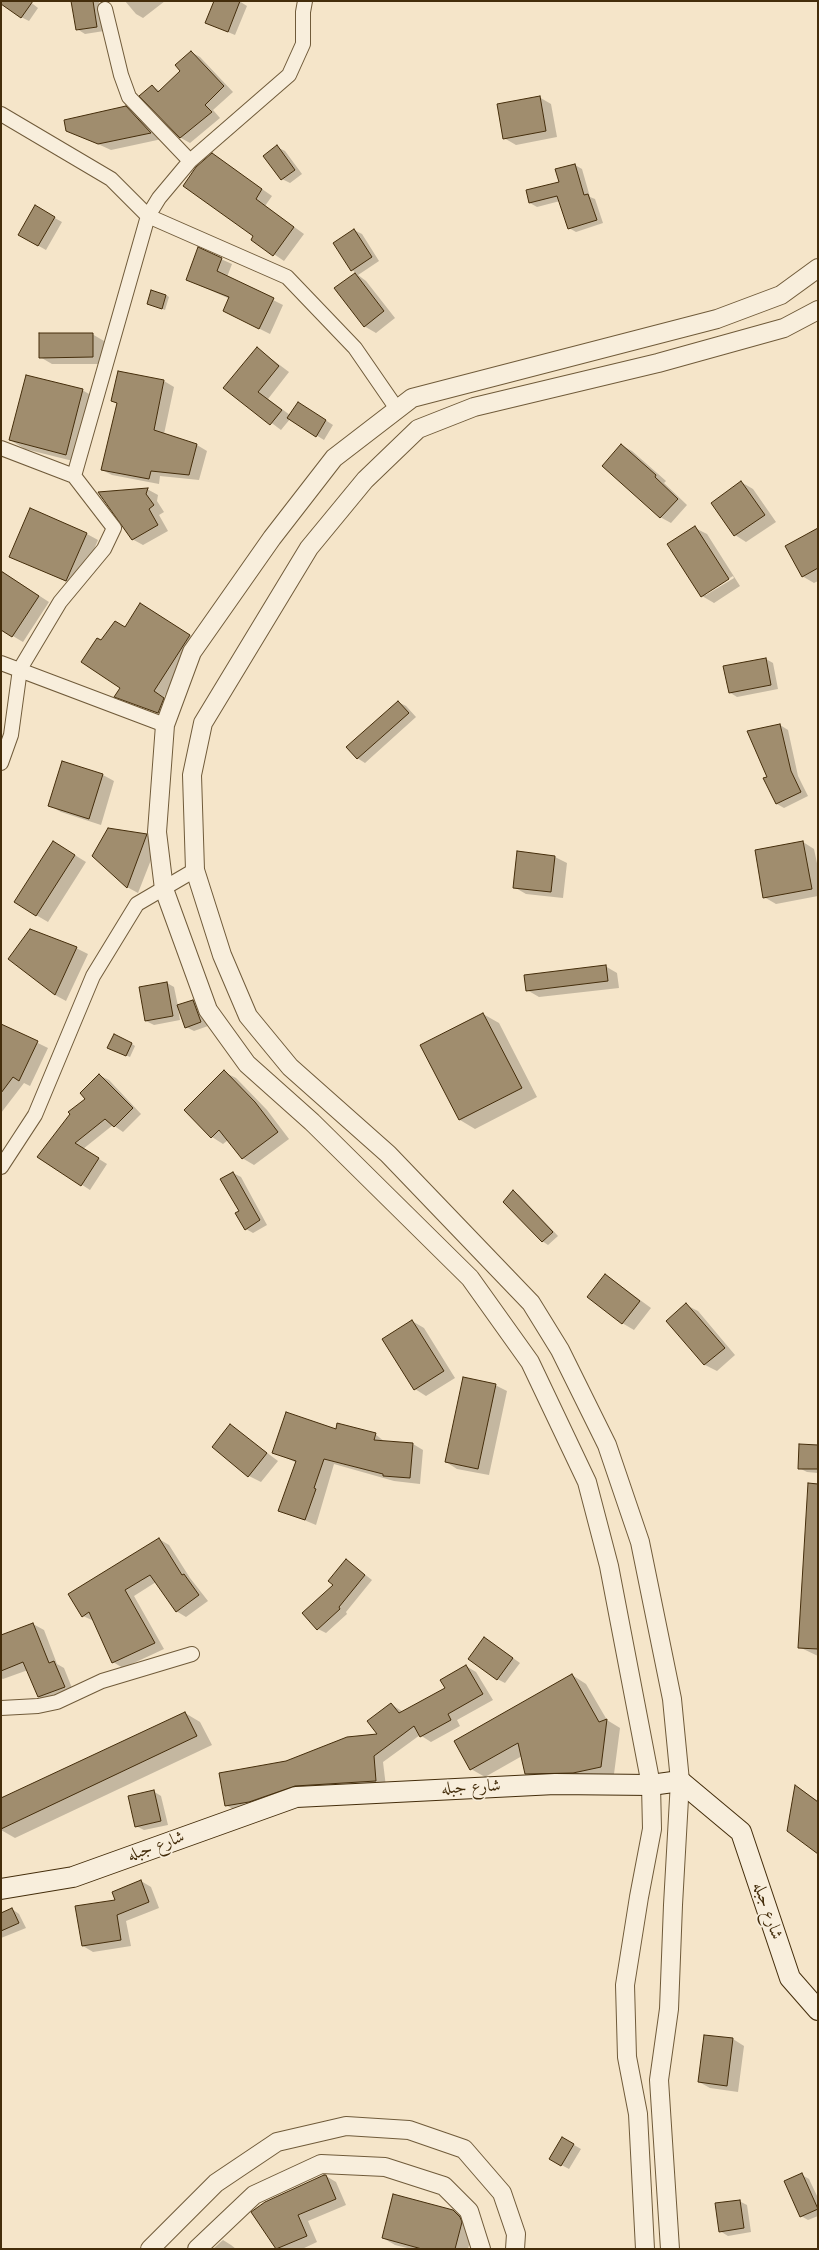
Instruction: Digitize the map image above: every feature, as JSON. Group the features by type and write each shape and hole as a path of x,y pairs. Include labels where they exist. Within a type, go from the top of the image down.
{"main road":[{"name":"شارع جبله","path":"1,1890 73,1877 296,1797 554,1784 651,1784 680,1781 741,1832 790,1978 818,2010"}],"street":[{"path":"74,476 148,216 159,198 190,161 289,75 303,44 303,12 305,1"},
{"path":"105,9 121,75 129,97 190,161"},
{"path":"1,114 111,179 148,216 287,277 355,348 397,409"},
{"path":"645,2249 638,2114 627,2057 625,1985 639,1897 652,1829 651,1784 609,1566 587,1482 530,1362 470,1278 312,1122 247,1064 208,1010 164,889 157,832 165,725 192,652 272,538 334,458 412,398 717,319 781,295 818,268"},
{"path":"670,2249 659,2080 669,2008 672,1905 680,1781 672,1699 640,1542 607,1445 560,1350 531,1303 388,1154 290,1067 248,1016 222,955 195,870 192,775 203,723 309,548 365,480 418,430 474,407 658,363 784,328 818,310"},
{"path":"1,448 74,476 114,528 104,549 60,602 20,669 11,735 1,763"},
{"path":"1,663 165,725"},
{"path":"1,1167 35,1115 92,976 137,904 195,870"},
{"path":"1,1708 38,1706 57,1702 102,1680 192,1654"},
{"path":"150,2249 216,2183 277,2142 346,2126 408,2130 464,2149 502,2193 516,2234 515,2249"},
{"path":"197,2249 254,2195 320,2164 386,2167 444,2186 469,2211 481,2249"}],"building":[{"path":"1,1 33,1 21,18 1,4"},
{"path":"71,1 93,1 97,27 76,30"},
{"path":"214,1 240,1 228,32 205,23"},
{"path":"191,51 224,86 205,105 212,112 180,138 139,96 152,85 158,92 180,71 175,65"},
{"path":"540,96 546,131 503,139 497,104"},
{"path":"126,106 151,133 98,144 66,131 64,120"},
{"path":"277,145 295,170 281,180 263,156"},
{"path":"212,153 262,189 256,199 294,227 273,256 251,240 253,236 183,186 196,167"},
{"path":"575,164 584,195 588,194 597,220 568,229 557,196 529,203 526,190 559,182 555,169"},
{"path":"35,205 55,217 38,246 18,235"},
{"path":"354,229 372,257 351,271 333,243"},
{"path":"198,247 222,258 217,271 274,298 259,329 223,311 229,297 186,280"},
{"path":"355,273 384,311 364,327 334,288"},
{"path":"151,290 166,295 162,309 147,304"},
{"path":"39,333 93,333 93,357 39,358"},
{"path":"257,347 279,366 258,392 282,410 270,425 223,388"},
{"path":"118,371 164,380 154,430 197,444 189,475 151,471 149,479 101,470 117,403 111,401"},
{"path":"26,375 83,389 66,455 9,440"},
{"path":"298,402 326,420 316,437 287,418"},
{"path":"621,444 656,475 655,477 678,499 660,518 602,466"},
{"path":"741,481 765,515 734,536 711,503"},
{"path":"148,488 146,494 154,505 149,509 158,525 132,540 98,492"},
{"path":"30,508 87,533 66,581 9,557"},
{"path":"695,526 729,579 701,597 667,544"},
{"path":"818,528 818,568 802,577 785,546"},
{"path":"1,571 39,596 12,637 1,630"},
{"path":"140,603 190,635 154,691 164,698 158,713 114,697 120,688 81,662 97,638 101,640 115,621 125,627"},
{"path":"766,658 771,685 729,693 723,666"},
{"path":"398,701 409,713 357,759 346,747"},
{"path":"780,724 791,771 801,792 776,804 763,778 767,777 747,731"},
{"path":"62,761 103,774 89,819 48,806"},
{"path":"108,828 147,834 127,888 92,856"},
{"path":"53,841 75,855 36,916 14,902"},
{"path":"803,841 812,889 763,898 755,850"},
{"path":"517,851 555,856 551,892 513,888"},
{"path":"30,929 77,947 55,995 8,959"},
{"path":"606,965 608,981 526,991 524,975"},
{"path":"167,982 173,1016 145,1021 139,987"},
{"path":"193,1000 201,1022 185,1028 177,1005"},
{"path":"483,1013 522,1088 459,1120 420,1045"},
{"path":"1,1024 38,1041 19,1081 13,1077 1,1093"},
{"path":"114,1034 132,1043 126,1056 107,1048"},
{"path":"224,1070 255,1102 278,1132 242,1159 219,1130 211,1138 184,1110"},
{"path":"99,1074 133,1108 114,1127 105,1119 75,1143 99,1158 81,1186 37,1157 70,1114 68,1112 85,1099 80,1093"},
{"path":"233,1172 260,1220 245,1230 235,1213 239,1211 220,1179"},
{"path":"513,1190 553,1232 542,1242 503,1202"},
{"path":"605,1274 640,1301 622,1324 587,1297"},
{"path":"686,1303 725,1348 704,1365 666,1321"},
{"path":"412,1320 444,1371 414,1390 382,1339"},
{"path":"463,1377 496,1384 478,1469 445,1462"},
{"path":"286,1412 336,1429 337,1423 376,1433 374,1440 413,1443 410,1478 383,1476 383,1474 324,1459 314,1488 316,1489 305,1520 278,1511 296,1461 272,1453"},
{"path":"230,1424 267,1453 248,1477 212,1447"},
{"path":"799,1444 818,1445 818,1469 798,1469"},
{"path":"808,1483 818,1484 818,1649 798,1648"},
{"path":"159,1538 182,1575 184,1574 199,1595 176,1612 150,1575 125,1590 155,1643 112,1663 89,1612 82,1617 68,1594"},
{"path":"346,1559 365,1575 339,1607 340,1609 317,1630 302,1613 333,1585 328,1581"},
{"path":"33,1623 49,1663 54,1661 65,1687 38,1697 23,1662 1,1671 1,1635"},
{"path":"484,1637 513,1658 497,1680 468,1659"},
{"path":"466,1665 483,1694 448,1714 451,1720 420,1737 414,1726 374,1756 376,1781 295,1786 249,1802 225,1806 219,1773 286,1761 347,1737 377,1734 367,1721 391,1703 399,1713 445,1688 440,1680"},
{"path":"572,1674 599,1722 607,1719 601,1767 573,1773 525,1774 518,1743 470,1770 454,1741"},
{"path":"185,1712 197,1736 1,1829 1,1798"},
{"path":"795,1785 818,1802 818,1854 787,1831"},
{"path":"154,1790 161,1821 135,1827 128,1796"},
{"path":"141,1880 149,1902 117,1915 121,1940 82,1946 75,1906 115,1900 112,1892"},
{"path":"12,1908 19,1923 1,1931 1,1913"},
{"path":"704,2035 733,2038 727,2086 698,2082"},
{"path":"562,2137 574,2144 561,2166 549,2159"},
{"path":"802,2173 818,2209 800,2217 784,2181"},
{"path":"326,2175 336,2199 298,2215 307,2236 276,2249 251,2212 265,2202"},
{"path":"393,2194 453,2210 460,2217 462,2222 455,2249 422,2249 382,2238"},
{"path":"740,2200 744,2228 719,2232 715,2203"}]}
